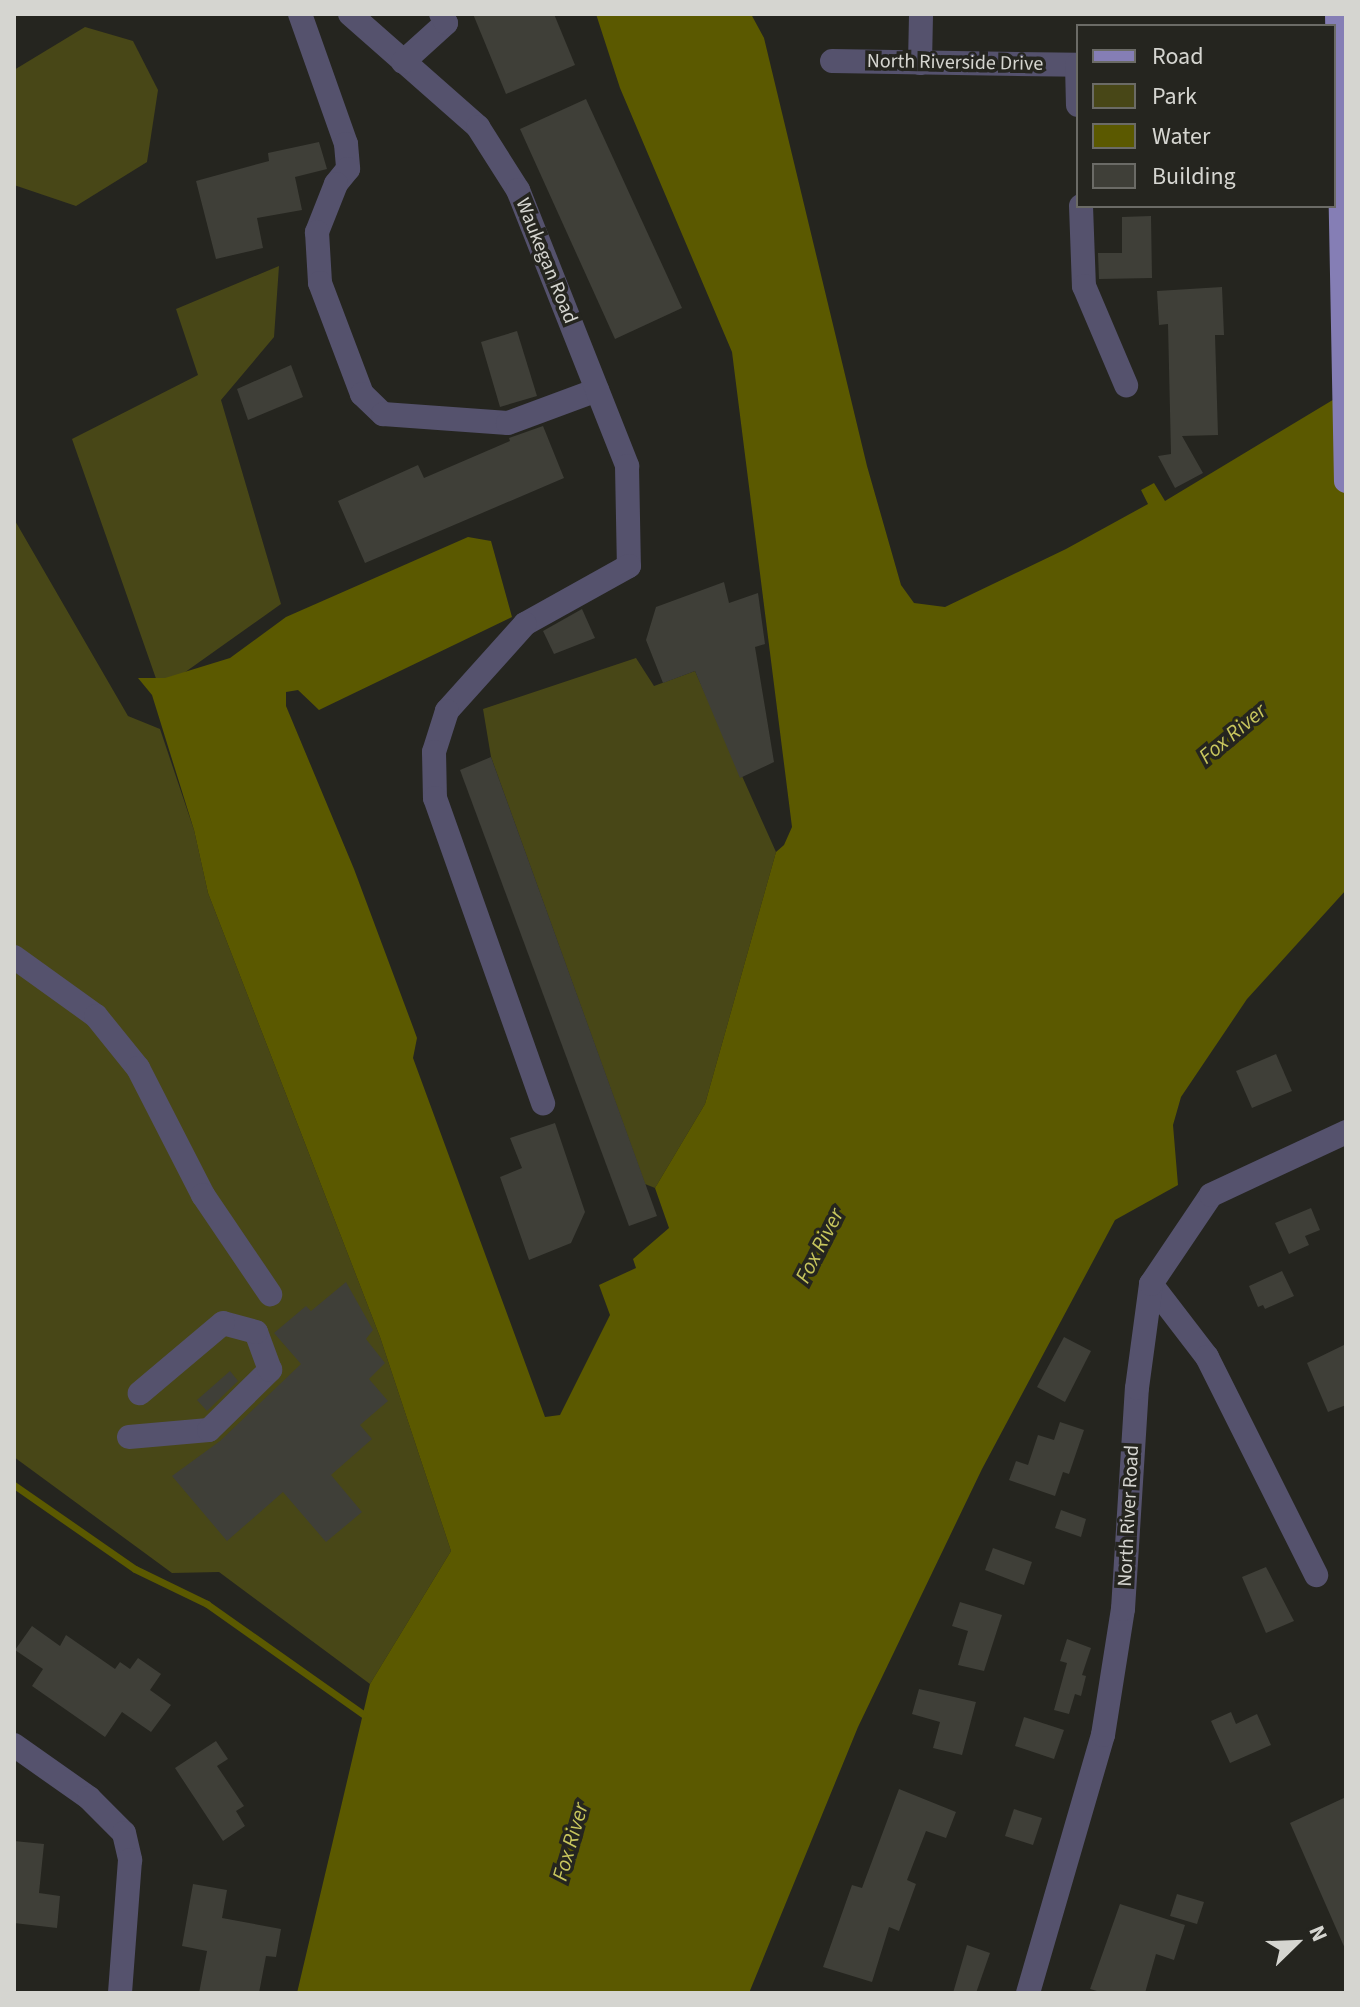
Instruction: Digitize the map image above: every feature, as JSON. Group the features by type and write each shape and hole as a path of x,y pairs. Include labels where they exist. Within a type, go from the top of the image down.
{"main road":[{"path":"1337,14 1346,481"}],"street":[{"path":"300,14 346,144 348,169 336,184 317,232 320,283 362,394 383,414 508,423 597,390"},
{"name":"Waukegan Road","path":"350,14 478,127 518,190 627,466 629,566 525,624 447,711 434,752 435,798 543,1103"},
{"path":"403,62 446,23 441,14"},
{"path":"920,63 921,14"},
{"name":"North Riverside Drive","path":"832,61 1076,65"},
{"path":"1081,208 1084,286 1126,385"},
{"path":"14,957 96,1016 138,1068 203,1195 270,1294"},
{"name":"North River Road","path":"1028,1993 1103,1735 1123,1609 1137,1388 1151,1284 1211,1195 1346,1132"},
{"path":"1151,1284 1207,1357 1316,1575"},
{"path":"129,1437 209,1430 270,1370 256,1332 223,1323 140,1393"},
{"path":"14,1745 89,1798 124,1833 130,1860 120,1993"}],"green space":[{"path":"85,27 133,41 158,90 147,162 76,206 14,185 14,70"},
{"path":"279,266 274,337 221,400 281,604 160,690 72,439 198,375 176,309"},
{"path":"14,519 128,716 160,729 194,830 208,893 380,1337 451,1551 370,1684 219,1572 172,1573 14,1457"},
{"path":"636,658 654,686 695,671 776,852 705,1104 655,1188 645,1184 491,757 483,709"}],"water":[{"name":"Fox River","path":"596,14 751,14 764,38 867,466 901,585 914,603 945,607 1066,549 1148,504 1141,490 1154,483 1165,501 1346,392 1346,890 1247,999 1181,1097 1173,1125 1178,1185 1115,1220 982,1469 858,1727 749,1993 297,1993 370,1684 451,1551 380,1337 208,893 194,830 152,695 138,678 165,678 230,658 286,617 468,537 491,541 512,617 319,710 298,690 286,692 286,706 354,869 413,1027 417,1038 413,1058 545,1417 560,1415 610,1315 599,1285 636,1268 633,1259 669,1228 655,1188 705,1104 776,852 784,845 792,827 732,352 620,88"}],"building":[{"path":"473,14 554,14 575,65 506,94"},
{"path":"586,99 682,308 615,339 520,129"},
{"path":"319,142 327,169 295,177 302,210 257,218 263,248 216,259 196,181 269,161 268,153"},
{"path":"1151,216 1152,278 1099,279 1098,253 1122,253 1122,217"},
{"path":"1222,287 1224,335 1215,335 1218,435 1182,436 1203,473 1175,488 1158,456 1171,454 1168,324 1159,325 1157,291"},
{"path":"517,331 537,396 500,407 481,342"},
{"path":"291,365 303,397 248,420 237,389"},
{"path":"543,426 564,478 365,563 338,501 418,465 424,478 510,441 509,438"},
{"path":"724,582 729,603 758,593 765,644 755,647 774,762 740,778 695,671 663,683 646,640 656,607"},
{"path":"582,609 595,638 554,654 543,631"},
{"path":"491,757 657,1216 629,1226 460,770"},
{"path":"1276,1054 1292,1091 1252,1108 1236,1071"},
{"path":"555,1123 585,1212 571,1243 529,1260 500,1177 522,1168 510,1138"},
{"path":"1311,1208 1320,1230 1305,1236 1309,1245 1289,1254 1275,1223"},
{"path":"1282,1271 1294,1296 1265,1309 1263,1305 1258,1307 1249,1286"},
{"path":"346,1282 373,1330 366,1339 385,1363 369,1379 388,1401 360,1425 372,1439 331,1475 362,1512 326,1542 283,1492 227,1541 172,1476 220,1441 301,1364 274,1333 306,1306 311,1311"},
{"path":"1064,1337 1091,1351 1065,1402 1037,1387"},
{"path":"1346,1344 1346,1405 1328,1412 1307,1363"},
{"path":"230,1371 238,1381 207,1411 197,1400"},
{"path":"1060,1422 1084,1430 1069,1474 1063,1472 1055,1496 1009,1480 1016,1461 1028,1465 1038,1435 1054,1440"},
{"path":"1061,1510 1086,1519 1081,1537 1055,1528"},
{"path":"993,1548 1032,1562 1024,1585 985,1570"},
{"path":"1266,1567 1294,1621 1266,1633 1242,1577"},
{"path":"960,1602 1002,1615 984,1671 958,1665 968,1631 952,1626"},
{"path":"32,1626 60,1646 66,1635 115,1669 120,1662 130,1669 138,1658 161,1674 150,1690 171,1705 151,1732 122,1712 105,1737 32,1686 43,1669 15,1650"},
{"path":"1067,1639 1091,1648 1082,1675 1086,1676 1081,1696 1075,1694 1069,1714 1054,1710 1067,1663 1060,1661"},
{"path":"919,1689 976,1702 962,1755 933,1748 940,1722 912,1714"},
{"path":"1231,1712 1236,1724 1257,1714 1271,1745 1230,1763 1211,1721"},
{"path":"1024,1717 1064,1730 1054,1759 1015,1746"},
{"path":"216,1741 228,1759 217,1766 244,1806 236,1811 245,1826 223,1841 175,1768"},
{"path":"899,1789 956,1812 946,1838 926,1831 907,1880 916,1884 899,1931 889,1927 872,1982 823,1967 852,1885 862,1888"},
{"path":"1346,1797 1346,1951 1290,1823"},
{"path":"1014,1809 1042,1818 1033,1845 1005,1836"},
{"path":"14,1841 44,1844 39,1893 60,1896 57,1928 14,1923"},
{"path":"193,1884 227,1890 222,1918 281,1929 276,1957 266,1956 259,1993 199,1993 207,1951 182,1946"},
{"path":"1177,1894 1204,1902 1197,1924 1170,1916"},
{"path":"1120,1904 1185,1925 1174,1960 1156,1954 1145,1993 1104,1993 1090,1989"},
{"path":"967,1945 990,1953 976,1993 953,1993"}],"waterway":[{"path":"14,1485 135,1569 207,1604 363,1714"}]}
